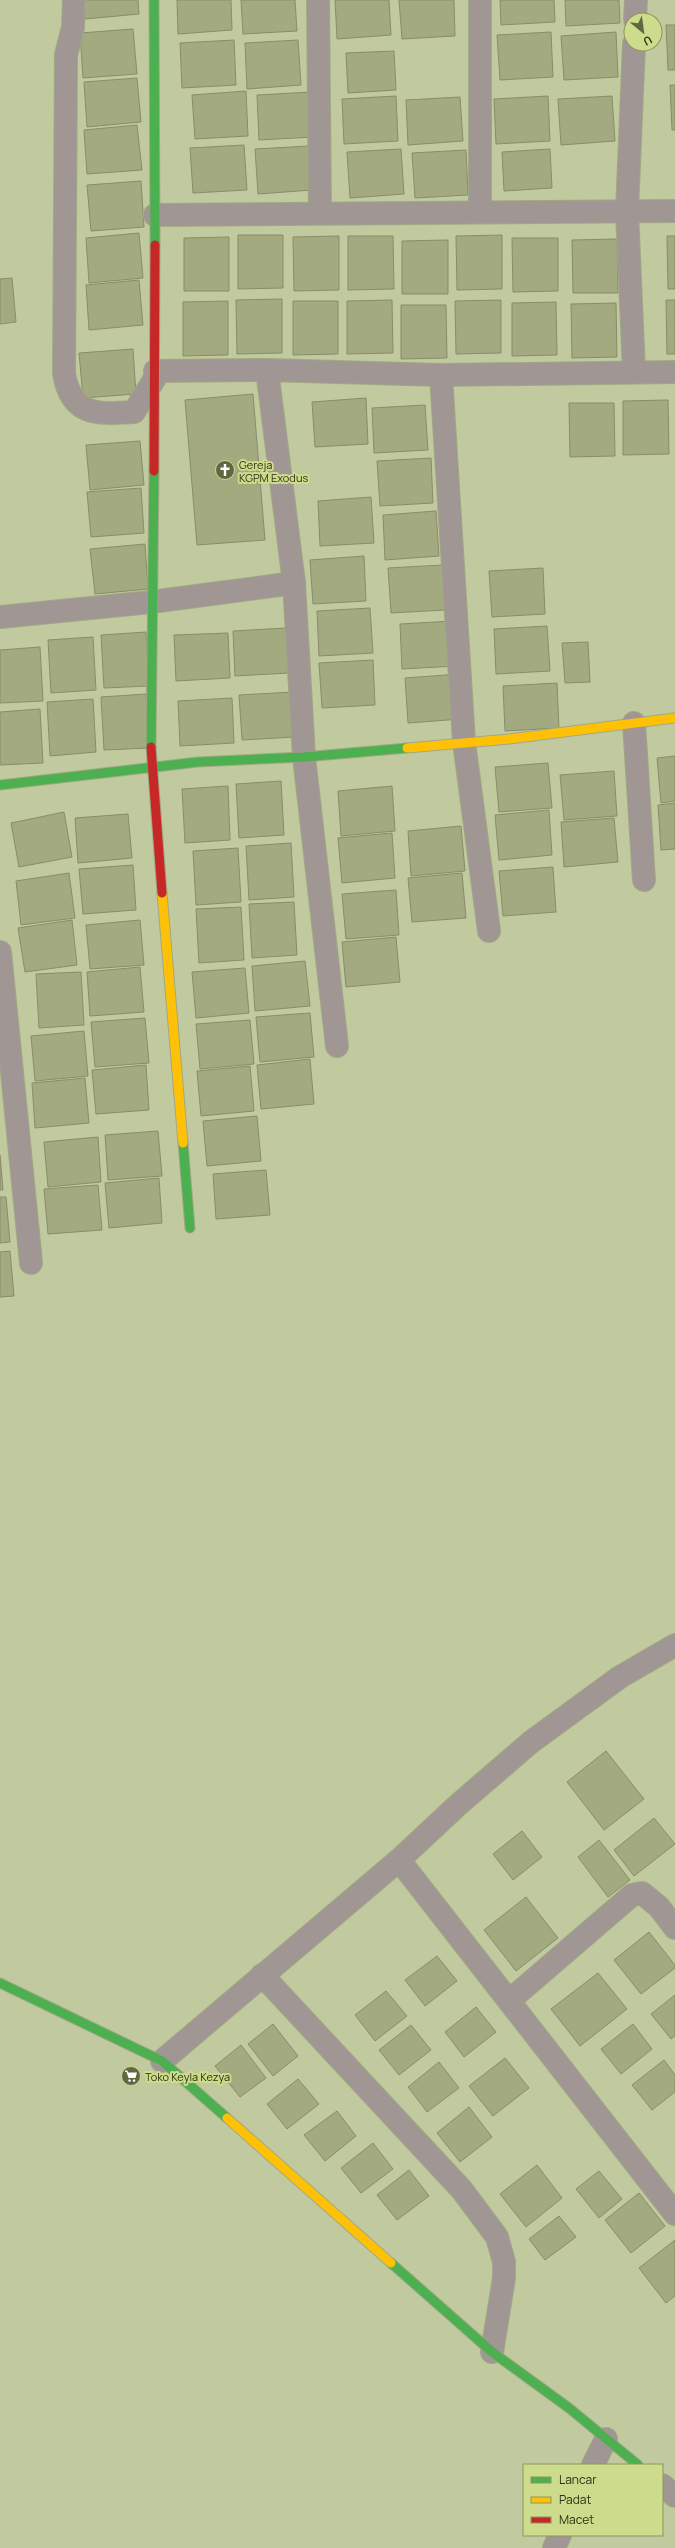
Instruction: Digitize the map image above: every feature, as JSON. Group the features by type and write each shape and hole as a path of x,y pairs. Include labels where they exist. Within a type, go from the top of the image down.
{"street":[{"path":"74,0 73,27 66,63 63,261 64,373 67,390 76,403 86,410 100,414 134,412 155,375"},
{"path":"154,0 155,375 151,602 151,768 190,1228"},
{"path":"318,0 320,213"},
{"path":"480,0 480,211"},
{"path":"635,12 636,0"},
{"path":"634,52 627,212 634,372"},
{"path":"155,215 480,211 627,212 675,210"},
{"path":"155,375 267,370 442,375 675,372"},
{"path":"267,370 294,583 304,757 337,1046"},
{"path":"442,375 464,742 489,931"},
{"path":"0,617 151,602 294,583"},
{"path":"0,785 198,762 304,757 464,742 675,718"},
{"path":"634,723 644,880"},
{"path":"0,952 31,1263"},
{"path":"162,2062 262,1975 399,1860 459,1804 531,1742 620,1677 675,1645"},
{"path":"399,1860 510,2000 675,2214"},
{"path":"510,2000 632,1895 642,1893 649,1897 675,1928"},
{"path":"262,1975 462,2190 497,2237 504,2262 504,2278 492,2352"},
{"path":"0,1982 162,2062 492,2352 569,2408 637,2464"},
{"path":"594,2464 606,2439"},
{"path":"663,2486 675,2496"},
{"path":"554,2548 560,2536"}],"building":[{"path":"84,0 138,0 139,14 85,19"},
{"path":"177,0 231,0 232,30 178,34"},
{"path":"241,0 295,0 297,31 243,34"},
{"path":"335,0 389,0 391,35 337,39"},
{"path":"399,0 454,0 455,36 402,39"},
{"path":"500,0 554,0 555,22 501,25"},
{"path":"565,0 619,0 620,23 566,26"},
{"path":"666,25 675,25 675,70 668,70"},
{"path":"133,29 137,74 83,78 80,33"},
{"path":"551,32 553,77 500,80 497,35"},
{"path":"616,32 618,77 564,80 561,36"},
{"path":"234,40 236,85 182,88 180,43"},
{"path":"298,40 301,85 247,89 245,43"},
{"path":"394,51 396,90 348,93 346,53"},
{"path":"137,78 141,122 87,127 84,82"},
{"path":"670,85 675,85 675,130 672,130"},
{"path":"246,91 248,136 195,139 192,95"},
{"path":"311,92 313,137 259,140 257,95"},
{"path":"396,96 398,141 344,144 342,99"},
{"path":"548,96 550,141 496,144 494,99"},
{"path":"612,96 615,141 561,145 558,99"},
{"path":"460,97 463,141 408,145 406,100"},
{"path":"137,125 142,170 87,174 84,130"},
{"path":"244,145 247,190 193,193 190,148"},
{"path":"309,146 312,190 258,194 255,149"},
{"path":"401,149 404,194 350,198 347,152"},
{"path":"550,149 552,188 504,191 502,152"},
{"path":"466,150 468,195 415,198 412,153"},
{"path":"141,181 144,227 91,231 87,185"},
{"path":"139,233 143,278 89,283 86,238"},
{"path":"238,235 283,235 283,288 238,289"},
{"path":"502,235 502,289 457,290 456,236"},
{"path":"339,236 339,290 294,291 293,237"},
{"path":"348,236 393,236 394,289 348,290"},
{"path":"667,236 675,236 675,289 668,289"},
{"path":"229,237 229,291 184,291 184,238"},
{"path":"512,238 558,238 558,291 513,292"},
{"path":"617,239 618,293 573,293 572,240"},
{"path":"448,240 448,294 402,294 402,241"},
{"path":"12,278 16,322 0,324 0,279"},
{"path":"139,280 143,325 89,330 86,285"},
{"path":"282,299 282,353 237,354 236,300"},
{"path":"392,300 393,353 347,354 347,301"},
{"path":"501,300 501,353 456,354 455,301"},
{"path":"666,300 675,300 675,354 667,354"},
{"path":"228,301 228,355 183,356 183,302"},
{"path":"293,301 338,301 338,354 293,355"},
{"path":"556,302 557,355 512,356 512,303"},
{"path":"616,303 617,357 572,358 571,304"},
{"path":"401,305 446,305 447,358 401,359"},
{"path":"133,349 136,394 83,398 79,353"},
{"name":"Gereja KGPM Exodus","path":"253,394 265,540 197,545 185,400"},
{"path":"366,398 368,444 315,447 312,402"},
{"path":"668,400 669,454 623,455 623,401"},
{"path":"569,403 614,403 615,456 570,457"},
{"path":"425,405 428,450 374,453 372,408"},
{"path":"140,441 144,485 90,490 86,445"},
{"path":"431,458 433,503 380,506 377,461"},
{"path":"141,488 144,533 91,537 87,492"},
{"path":"371,497 374,543 320,546 318,501"},
{"path":"436,511 439,556 385,560 383,515"},
{"path":"145,544 148,589 95,594 90,549"},
{"path":"364,556 366,601 313,604 310,560"},
{"path":"443,565 445,610 391,613 388,568"},
{"path":"543,568 545,614 492,617 489,571"},
{"path":"370,608 373,653 319,656 317,611"},
{"path":"453,621 456,666 402,669 400,624"},
{"path":"547,626 550,671 496,674 494,629"},
{"path":"286,628 289,673 235,676 233,631"},
{"path":"146,632 149,686 104,688 101,635"},
{"path":"228,633 230,678 176,681 174,635"},
{"path":"93,637 96,690 51,693 48,640"},
{"path":"588,642 590,682 565,683 562,643"},
{"path":"40,647 43,701 0,703 0,650"},
{"path":"373,660 375,705 322,708 319,663"},
{"path":"459,674 461,719 408,723 405,678"},
{"path":"557,683 559,728 505,731 503,686"},
{"path":"293,692 295,737 242,740 239,695"},
{"path":"146,694 149,748 104,750 101,697"},
{"path":"232,698 234,743 180,746 178,701"},
{"path":"93,699 96,752 50,756 47,702"},
{"path":"40,709 43,763 0,765 0,712"},
{"path":"675,756 675,801 661,803 657,758"},
{"path":"548,763 552,808 499,812 495,767"},
{"path":"614,771 617,816 564,820 560,775"},
{"path":"281,781 284,835 239,838 236,784"},
{"path":"228,786 230,840 185,843 182,789"},
{"path":"392,786 395,831 341,836 338,791"},
{"path":"675,803 675,849 661,850 658,805"},
{"path":"549,810 552,855 499,860 495,815"},
{"path":"64,812 72,857 19,867 11,823"},
{"path":"128,814 132,858 78,863 75,818"},
{"path":"614,818 618,862 564,867 561,822"},
{"path":"461,826 465,871 411,876 408,831"},
{"path":"392,833 395,878 342,883 338,838"},
{"path":"291,843 294,897 249,900 246,846"},
{"path":"238,848 241,902 196,905 193,851"},
{"path":"133,865 136,910 83,914 79,869"},
{"path":"553,867 556,912 503,916 499,871"},
{"path":"69,873 75,918 21,925 16,881"},
{"path":"462,873 466,918 412,922 408,878"},
{"path":"396,890 399,935 346,939 342,894"},
{"path":"294,902 297,955 252,958 249,904"},
{"path":"241,907 244,960 199,963 196,909"},
{"path":"72,920 77,965 25,972 18,928"},
{"path":"140,920 144,965 90,969 86,925"},
{"path":"396,937 400,982 346,987 342,942"},
{"path":"305,961 310,1006 255,1011 252,966"},
{"path":"140,967 144,1012 90,1016 87,972"},
{"path":"245,968 249,1013 196,1018 192,972"},
{"path":"81,972 84,1025 39,1028 36,974"},
{"path":"310,1013 314,1057 260,1062 256,1017"},
{"path":"145,1018 149,1063 95,1067 91,1022"},
{"path":"250,1020 254,1064 200,1069 196,1024"},
{"path":"84,1031 88,1076 35,1081 31,1036"},
{"path":"310,1059 314,1104 261,1109 257,1065"},
{"path":"146,1065 149,1110 96,1114 92,1070"},
{"path":"250,1066 254,1111 201,1116 197,1071"},
{"path":"85,1078 89,1123 35,1128 32,1083"},
{"path":"257,1116 261,1161 207,1166 203,1121"},
{"path":"158,1131 162,1176 108,1180 105,1135"},
{"path":"98,1137 101,1182 48,1187 44,1142"},
{"path":"0,1155 3,1190 0,1190"},
{"path":"266,1170 270,1215 216,1219 213,1174"},
{"path":"159,1178 162,1223 109,1228 105,1183"},
{"path":"98,1185 102,1230 48,1234 44,1189"},
{"path":"0,1197 6,1197 10,1242 0,1243"},
{"path":"10,1251 14,1296 0,1297 0,1252"},
{"path":"606,1751 644,1799 604,1830 567,1782"},
{"path":"654,1818 675,1844 634,1876 614,1850"},
{"path":"522,1831 542,1857 513,1880 493,1854"},
{"path":"599,1840 630,1880 608,1897 578,1857"},
{"path":"526,1897 558,1938 516,1971 484,1930"},
{"path":"649,1932 675,1965 675,1968 641,1994 614,1960"},
{"path":"437,1956 457,1981 425,2006 405,1980"},
{"path":"598,1973 627,2009 580,2046 551,2009"},
{"path":"386,1991 407,2016 375,2041 355,2015"},
{"path":"675,1995 675,2036 671,2039 651,2014"},
{"path":"476,2007 496,2032 464,2057 445,2032"},
{"path":"273,2024 298,2056 273,2076 248,2044"},
{"path":"633,2024 652,2049 621,2074 601,2049"},
{"path":"411,2025 431,2050 399,2075 379,2050"},
{"path":"241,2045 266,2078 240,2097 215,2066"},
{"path":"505,2058 529,2088 493,2116 469,2086"},
{"path":"664,2060 675,2075 675,2092 652,2110 632,2085"},
{"path":"439,2062 459,2088 427,2112 408,2087"},
{"path":"298,2079 319,2104 287,2129 267,2104"},
{"path":"469,2107 492,2137 460,2162 437,2133"},
{"path":"337,2111 356,2136 325,2161 304,2135"},
{"path":"373,2143 393,2169 361,2193 341,2168"},
{"path":"537,2165 562,2198 526,2227 500,2194"},
{"path":"409,2170 429,2196 397,2220 377,2195"},
{"path":"599,2171 622,2199 599,2218 576,2189"},
{"path":"639,2193 665,2226 631,2253 605,2220"},
{"path":"559,2216 576,2237 545,2260 529,2239"},
{"path":"675,2240 675,2296 666,2303 639,2268"}],"traffic: fast":[{"path":"154,0 155,245"},
{"path":"151,747 154,471"},
{"path":"0,785 198,762 304,757 407,748"},
{"path":"183,1143 190,1228"},
{"path":"0,1983 162,2061 227,2118"},
{"path":"391,2263 492,2352 569,2408 637,2464"}],"traffic: slow":[{"path":"407,748 509,739 675,718"},
{"path":"162,893 183,1143"},
{"path":"227,2118 391,2263"}],"traffic: jam":[{"path":"154,471 155,245"},
{"path":"151,747 162,893"}],"place":[{"name":"Gereja KGPM Exodus","path":"225,470"},
{"name":"Toko Keyla Kezya","path":"131,2076"}]}
